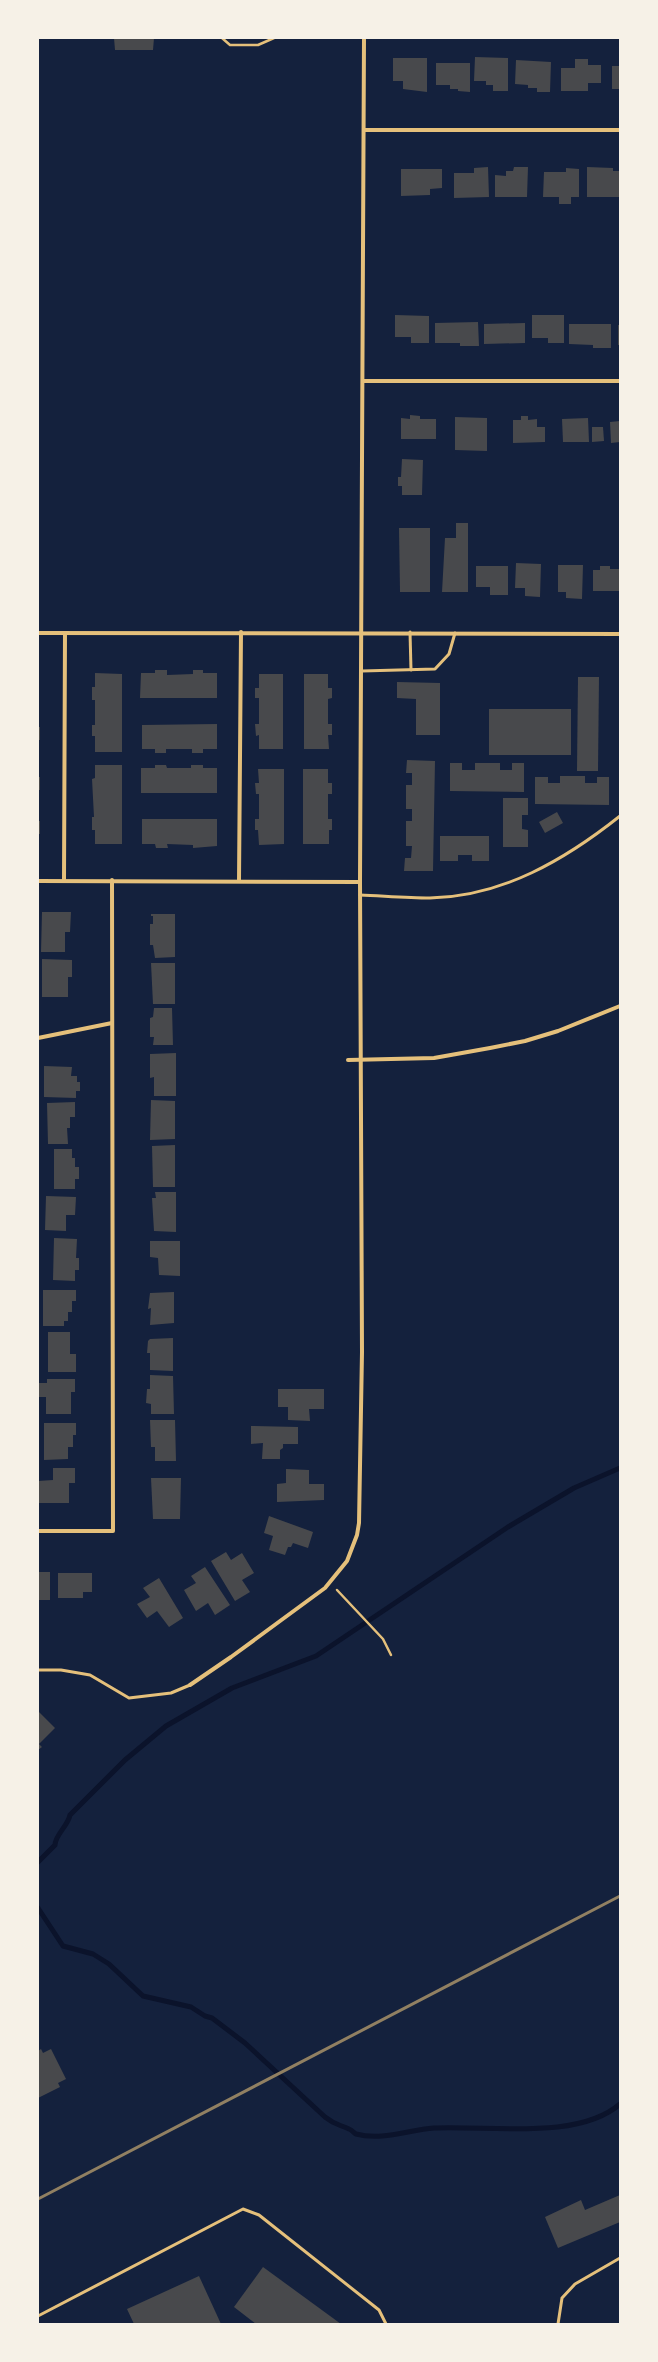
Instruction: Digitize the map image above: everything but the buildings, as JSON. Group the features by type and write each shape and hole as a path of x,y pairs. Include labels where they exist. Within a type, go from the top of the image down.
{"street":[{"path":"190,1684 237,1653 330,1583 347,1561 357,1535 360,1507 362,1352 360,882 364,381 364,38"},
{"path":"364,130 620,130"},
{"path":"364,381 620,381"},
{"path":"239,881 241,632"},
{"path":"38,633 410,632 620,634"},
{"path":"64,881 65,633"},
{"path":"38,881 112,880 360,882"},
{"path":"38,1531 113,1531 112,880"},
{"path":"348,1060 434,1058 525,1041 564,1028 620,1006"},
{"path":"38,1038 112,1023"}],"lane":[{"path":"410,632 411,670"},
{"path":"362,671 435,669 449,654 455,633"},
{"path":"360,895 432,898 479,892 549,866 585,844 620,816"},
{"path":"38,1670 61,1670 90,1675 129,1698 171,1693 190,1684"},
{"path":"38,2316 243,2210 260,2214 379,2310 386,2324"},
{"path":"558,2324 562,2298 574,2284 620,2258"}],"path":[{"path":"222,38 230,45 258,45 274,38"},
{"path":"330,1583 383,1639 391,1655"}],"waterway":[{"path":"38,1862 55,1845 57,1838 67,1823 70,1815 125,1760 166,1726 232,1688 316,1656 508,1527 574,1488 620,1468"},
{"path":"38,1908 63,1946 93,1954 109,1964 143,1996 191,2007 205,2016 212,2018 245,2043 325,2117 334,2123 350,2129 356,2134 366,2136 385,2136 434,2128 531,2129 557,2127 581,2123 602,2116 620,2104"}],"railway":[{"path":"38,2199 620,1896"}]}
